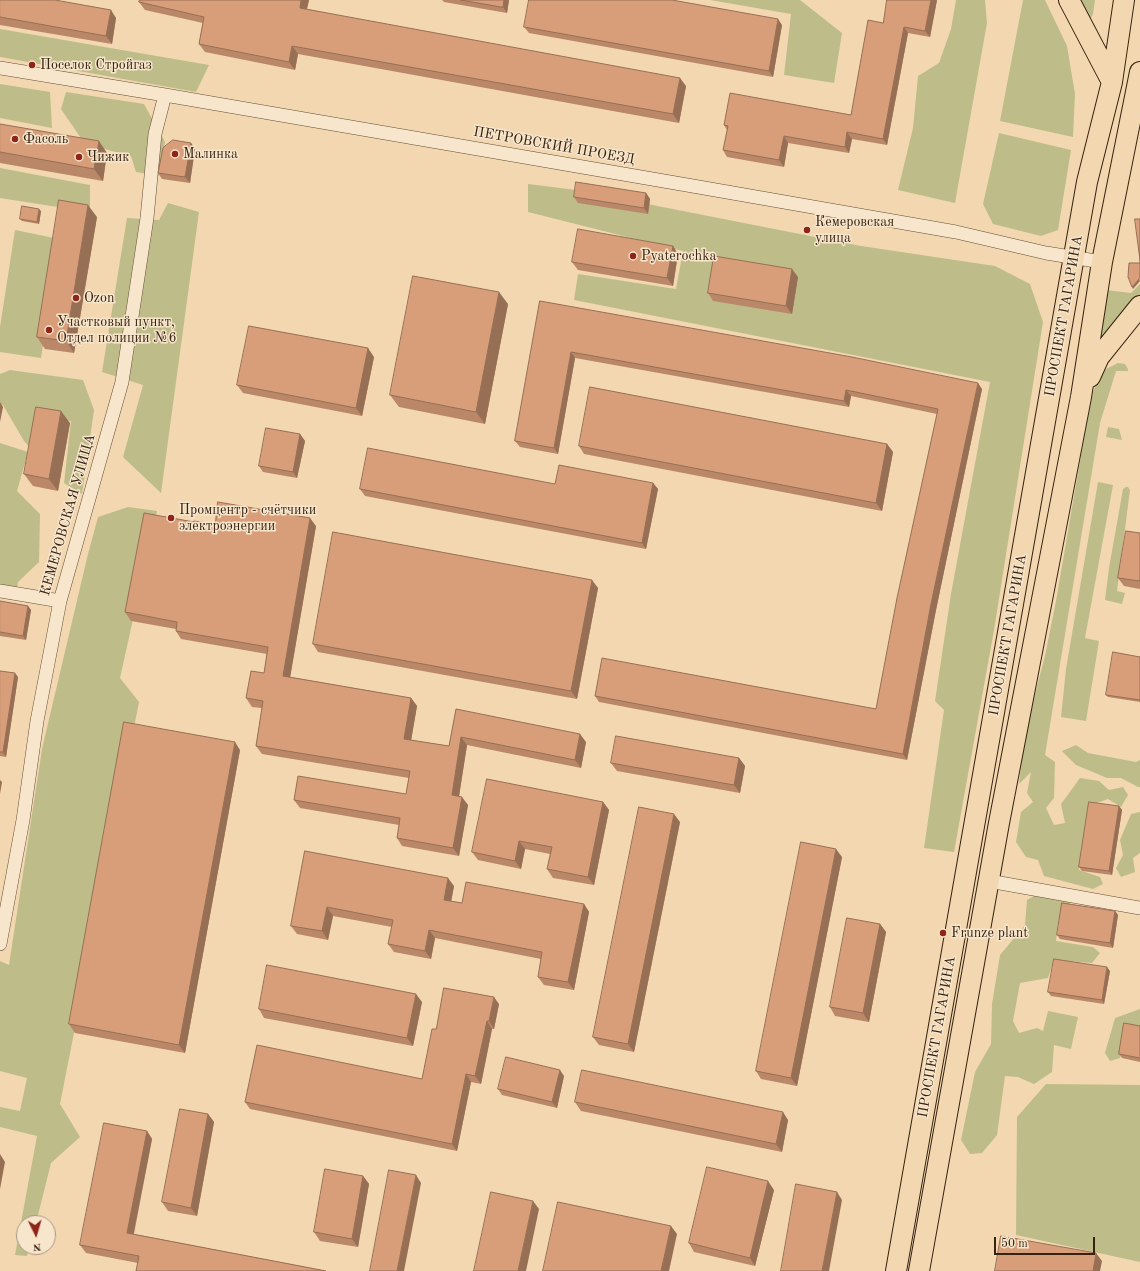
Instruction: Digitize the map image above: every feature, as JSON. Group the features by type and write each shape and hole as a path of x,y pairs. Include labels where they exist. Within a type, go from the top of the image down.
{"main road":[{"path":"1069,0 1112,82"},
{"name":"ПРОСПЕКТ ГАГАРИНА","path":"896,1271 1087,182 1112,82 1124,0"},
{"name":"ПРОСПЕКТ ГАГАРИНА","path":"919,1271 989,881 1081,397 1102,262 1140,72"},
{"path":"1081,397 1099,357 1140,306"}],"street":[{"name":"ПЕТРОВСКИЙ ПРОЕЗД","path":"0,68 165,95 951,231 1046,253 1102,262"},
{"name":"КЕМЕРОВСКАЯ УЛИЦА","path":"0,944 23,820 37,721 60,601 122,382 146,218 155,134 165,95"},
{"path":"0,591 60,601"},
{"path":"989,881 1140,908"}],"shaded area":[{"path":"710,0 800,0 842,33 834,83 784,75 791,14"},
{"path":"956,0 985,0 987,23 955,203 898,190 913,128 918,76 939,63 951,29"},
{"path":"1023,0 1045,0 1067,46 1075,94 1073,137 1000,121"},
{"path":"1078,0 1095,0 1091,18 1086,18"},
{"path":"0,29 209,65 196,92 0,57"},
{"path":"0,84 50,92 52,128 0,118"},
{"path":"66,92 144,104 165,142 159,176 136,172 131,156 85,144 61,109"},
{"path":"999,133 1071,150 1058,230 1041,236 993,224 983,204"},
{"path":"0,168 90,185 90,212 0,198"},
{"path":"528,184 576,190 861,246 995,266 1030,284 1043,322 994,630 954,852 924,848 944,710 935,701 951,594 990,382 574,300 578,274 676,289 683,251 528,212"},
{"path":"168,203 199,212 161,493 123,457 143,385 102,372 127,218 159,220"},
{"path":"15,230 59,239 41,358 0,352 0,327"},
{"path":"1140,284 1140,295 1095,350 1106,290 1131,293"},
{"path":"1118,363 1125,364 1128,371 1116,371 1100,423 1045,755 1055,762 1054,798 1046,808 1054,825 1065,823 1061,804 1080,778 1099,781 1109,790 1123,787 1128,795 1121,807 1108,799 1089,806 1079,870 1100,877 1103,884 1093,889 1044,876 1038,860 1026,857 1016,842 1021,812 1033,802 1027,793 1031,772 1019,784 1025,732 1045,656 1056,601 1093,392 1100,375 1104,370"},
{"path":"10,370 83,380 94,410 82,494 64,483 71,421 43,416 35,453 24,441 3,405 0,404 0,374"},
{"path":"1108,427 1119,429 1122,440 1106,437"},
{"path":"0,443 28,452 17,491 40,514 39,562 18,582 15,600 0,598"},
{"path":"1098,482 1113,485 1085,638 1099,641 1086,721 1061,717 1066,669"},
{"path":"1126,487 1130,490 1117,591 1125,593 1122,604 1105,600 1123,489"},
{"path":"128,507 157,511 120,678 139,702 60,1104 80,1137 51,1163 38,1215 22,1215 37,1136 0,1127 0,1107 20,1111 27,1078 0,1071 0,961 9,965 42,749 98,517"},
{"path":"1076,745 1088,753 1136,762 1140,760 1140,787 1121,778 1107,778 1076,765 1062,751"},
{"path":"1140,812 1140,853 1133,858 1135,872 1121,877 1116,868 1123,855 1120,840 1131,814"},
{"path":"1050,887 1068,890 1070,904 1058,924 1056,941 1093,947 1100,953 1092,963 1054,960 1048,978 1020,983 1013,1021 1019,1033 1037,1028 1043,1031 1048,1011 1078,1017 1071,1049 1054,1045 1052,1072 1034,1084 1018,1077 1005,1076 997,1135 982,1153 970,1154 961,1140 975,1072 991,1044 992,1004 1000,955 1025,925 1027,900"},
{"path":"1140,1009 1140,1027 1126,1026 1120,1058 1110,1061 1105,1053 1115,1018"},
{"path":"1046,1084 1140,1085 1140,1262 1016,1235 1017,1117"}],"building":[{"path":"0,0 55,0 111,10 106,36 0,17"},
{"path":"140,0 301,0 300,8 680,78 673,114 292,46 289,62 199,44 204,17 139,2"},
{"path":"461,0 504,0 503,7"},
{"path":"529,0 672,0 778,19 769,71 524,27"},
{"path":"887,0 931,0 925,31 904,27 883,139 847,132 845,147 784,136 779,160 723,150 728,126 724,125 730,93 851,115 868,20 883,23"},
{"path":"0,124 99,141 94,169 0,152"},
{"path":"173,140 191,143 185,177 158,173 163,148"},
{"path":"576,182 646,193 644,208 574,197"},
{"path":"59,200 88,205 66,341 37,337"},
{"path":"22,206 39,209 37,222 20,219"},
{"path":"1135,219 1140,219 1140,263"},
{"path":"578,229 673,246 667,278 572,262"},
{"path":"714,256 792,269 786,306 708,293"},
{"path":"1129,263 1140,263 1140,279 1132,287 1128,277"},
{"path":"413,276 499,292 476,412 390,395"},
{"path":"540,301 852,357 978,383 931,604 903,754 595,696 602,658 876,709 897,598 938,409 846,390 844,401 571,352 554,448 515,441"},
{"path":"249,326 368,348 356,408 237,385"},
{"path":"590,387 887,444 876,503 579,446"},
{"path":"36,407 61,411 49,479 24,474"},
{"path":"266,428 300,434 293,472 259,466"},
{"path":"368,448 555,484 559,465 653,483 642,543 360,489"},
{"path":"218,502 310,518 283,676 411,698 404,739 449,746 456,709 580,734 575,760 461,737 452,795 462,797 453,848 397,838 400,818 294,800 298,776 406,794 410,771 256,746 263,701 246,698 251,671 264,673 268,647 176,631 177,622 125,612 144,513 194,522 215,524"},
{"path":"1126,531 1140,533 1140,581 1118,578"},
{"path":"333,532 592,580 571,691 313,644"},
{"path":"0,601 28,606 23,636 0,632"},
{"path":"1113,652 1140,657 1140,700 1106,695"},
{"path":"0,671 15,673 3,752 0,752"},
{"path":"124,722 235,742 179,1045 69,1024"},
{"path":"616,736 739,758 734,785 611,763"},
{"path":"487,779 603,802 588,877 547,869 552,847 519,841 515,861 472,852"},
{"path":"1089,802 1119,806 1109,871 1079,867"},
{"path":"639,807 674,814 628,1044 593,1037"},
{"path":"801,842 836,849 791,1078 756,1071"},
{"path":"305,851 448,878 444,900 462,903 466,882 584,904 568,982 538,977 542,952 429,930 425,951 388,944 393,920 327,907 322,931 291,926"},
{"path":"1062,903 1115,911 1110,943 1057,935"},
{"path":"847,918 880,924 863,1013 830,1007"},
{"path":"1054,959 1107,967 1102,1000 1048,992"},
{"path":"267,965 416,994 407,1038 259,1009"},
{"path":"444,988 494,997 475,1076 466,1074 452,1144 245,1102 257,1045 422,1079 432,1029 436,1029"},
{"path":"1124,1023 1140,1026 1140,1058 1119,1054"},
{"path":"506,1057 560,1070 552,1102 498,1089"},
{"path":"582,1070 783,1112 776,1144 575,1102"},
{"path":"180,1109 208,1114 191,1208 162,1202"},
{"path":"104,1123 147,1131 127,1233 326,1271 136,1271 139,1256 80,1245"},
{"path":"707,1167 768,1181 750,1258 689,1243"},
{"path":"325,1169 363,1176 352,1239 314,1232"},
{"path":"389,1170 416,1175 397,1271 370,1271"},
{"path":"796,1184 837,1192 822,1271 781,1271"},
{"path":"491,1192 533,1201 518,1271 474,1271"},
{"path":"558,1202 671,1226 661,1271 543,1271"},
{"path":"1001,1236 1096,1253 1093,1271 995,1271"}],"place":[{"name":"Поселок Стройгаз","path":"32,65"},
{"name":"Фасоль","path":"15,139"},
{"name":"Малинка","path":"175,154"},
{"name":"Чижик","path":"79,157"},
{"name":"Кемеровская улица","path":"807,230"},
{"name":"Pyaterochka","path":"633,256"},
{"name":"Ozon","path":"76,298"},
{"name":"Участковый пункт, Отдел полиции №6","path":"49,330"},
{"name":"Промцентр - счётчики электроэнергии","path":"171,518"},
{"name":"Frunze plant","path":"943,933"}]}
